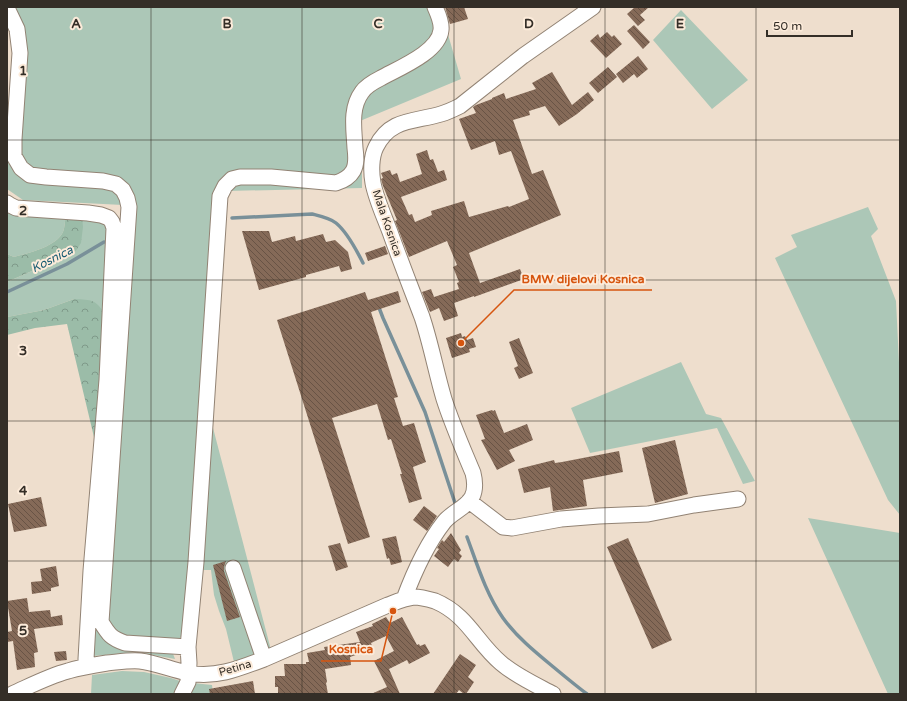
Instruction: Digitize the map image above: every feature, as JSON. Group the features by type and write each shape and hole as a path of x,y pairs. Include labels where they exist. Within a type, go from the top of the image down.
{"street":[{"path":"182,694 188,682 188,647 196,562 220,196 225,186 232,179 240,177 271,177 336,183 345,179 352,172 356,162 354,113 356,100 362,90 425,54 432,47 439,38 441,31 441,23 436,7"},
{"name":"Mala Kosnica","path":"469,501 474,488 475,481 473,473 445,400 422,318 380,206 373,182 373,156 376,146 388,130 409,120 441,114 460,106 523,56 593,7"},
{"path":"7,8 17,29 20,53 14,156 21,168 30,175 103,181 116,184 123,190 128,198 129,207 101,622 107,632 115,640 125,643 188,647"},
{"path":"7,203 16,208 101,215 109,218 114,228 107,380 92,571 86,659 87,666"},
{"path":"404,599 414,573 426,550 445,521 469,501 503,527 512,528 561,519 648,514 694,505 738,499"},
{"path":"233,568 264,659"},
{"name":"Petina","path":"12,694 67,671 87,666 120,662 141,661 188,673 209,675 220,673 246,666 264,659 376,610 413,597 426,598 442,604 452,610 469,626 489,652 500,663 519,676 553,694"}],"green space":[{"path":"12,7 430,7 436,26 428,45 361,88 353,158 340,177 229,175 186,631 179,639 120,637 106,616 129,191 34,171 18,155"},
{"path":"681,10 748,80 712,109 653,40"},
{"path":"447,31 461,79 360,121 361,102 366,94"},
{"path":"8,154 11,163 113,187 123,205 23,200 7,189"},
{"path":"362,168 362,188 226,191 234,182 338,187"},
{"path":"7,207 66,213 63,232 54,242 41,249 14,257 7,254"},
{"path":"868,207 878,229 871,236 896,301 900,383 900,515 888,500 775,258 797,247 791,235"},
{"path":"66,213 82,215 83,227 81,243 75,252 7,282 7,254 14,257 41,249 54,242 63,232"},
{"path":"82,215 110,225 106,316 74,299 44,310 7,317 7,282 75,252"},
{"path":"74,299 89,300 96,303 106,316 98,454 67,324 35,328 7,335 7,317 44,310"},
{"path":"681,362 706,414 721,418 755,481 743,484 717,428 590,453 571,408"},
{"path":"212,424 271,650 234,662 226,629 214,595 211,570 201,570"},
{"path":"808,518 900,533 900,694 888,694"},
{"path":"95,620 98,628 172,651 175,659 137,652 93,656"},
{"path":"122,671 144,672 186,683 176,694 91,694 92,675"},
{"path":"193,683 212,685 213,694 188,694"}],"building":[{"path":"445,7 464,7 468,19 450,24"},
{"path":"635,7 649,7 640,15 645,20 638,26 627,14"},
{"path":"634,25 650,42 643,49 627,31"},
{"path":"607,32 612,37 614,35 622,44 606,58 590,41 598,34 600,38"},
{"path":"638,56 648,69 637,78 634,74 623,83 616,74"},
{"path":"608,67 617,77 598,93 589,83"},
{"path":"552,72 572,105 588,92 594,100 559,126 545,106 529,111 530,115 513,120 532,174 543,170 561,215 469,253 480,283 520,269 524,279 454,303 458,316 444,321 439,308 430,312 422,292 431,289 434,297 459,289 457,283 459,282 453,267 457,265 447,241 409,257 395,221 397,220 383,186 381,179 383,178 381,173 390,170 392,175 397,173 400,182 422,174 416,154 427,150 430,160 433,159 438,172 444,170 447,180 401,197 409,215 412,214 415,222 432,215 431,211 464,201 469,217 508,206 509,207 529,199 511,151 499,155 495,141 471,150 459,119 476,113 473,107 476,105 504,93 506,99 536,89 532,83"},
{"path":"242,231 269,231 272,242 295,236 296,241 323,234 326,242 335,240 348,252 352,269 341,272 339,266 259,290"},
{"path":"385,246 388,254 368,261 365,253"},
{"path":"398,291 401,302 371,312 398,397 394,398 403,426 414,423 426,462 413,467 422,499 409,503 391,439 388,440 377,404 332,418 370,537 348,544 277,320 365,292 368,300"},
{"path":"461,333 462,337 465,336 467,340 473,338 476,347 469,349 470,352 452,358 446,338"},
{"path":"519,338 533,373 519,379 514,368 518,366 509,342"},
{"path":"495,410 504,433 527,424 533,440 509,450 515,461 497,470 481,440 485,439 476,415"},
{"path":"675,440 688,494 655,503 642,448"},
{"path":"619,451 623,472 583,480 587,506 553,511 550,487 524,493 518,469 554,460 555,463"},
{"path":"41,497 47,526 14,532 8,504"},
{"path":"424,506 437,516 427,531 413,520"},
{"path":"451,533 461,550 459,553 462,556 458,562 454,559 448,567 434,556 439,549 437,548 442,540 444,542"},
{"path":"396,536 402,562 391,565 389,558 387,559 382,539"},
{"path":"628,538 672,640 652,649 607,547"},
{"path":"340,543 348,567 336,571 328,546"},
{"path":"226,561 224,571 240,617 227,621 213,565"},
{"path":"56,566 59,586 51,588 51,591 32,594 31,582 42,581 40,569"},
{"path":"27,598 29,612 50,610 51,617 62,615 63,625 34,629 38,652 34,653 35,667 17,670 13,641 7,642 7,632 12,631 7,601"},
{"path":"386,617 390,623 402,617 417,645 419,644 420,646 425,644 430,653 409,664 407,660 389,669 400,694 371,694 387,687 374,661 394,651 386,636 371,643 373,649 350,657 351,665 325,669 328,694 278,694 278,687 275,687 275,676 285,676 284,664 306,664 306,662 309,662 307,653 325,650 324,647 360,642 356,632 373,626 372,624"},
{"path":"66,651 67,660 56,661 54,652"},
{"path":"460,654 476,665 468,677 474,682 466,694 459,690 456,694 433,694"},
{"path":"253,681 255,694 210,694 209,689"}],"waterway":[{"path":"232,218 312,214 325,217 336,223 344,231 355,247 363,263"},
{"name":"Kosnica","path":"7,292 67,264 104,242"},
{"path":"378,305 425,412 455,503"},
{"path":"467,537 487,589 503,618 519,637 532,649 587,694"}],"place":[{"name":"BMW dijelovi Kosnica","path":"461,343"},
{"name":"Kosnica","path":"393,611"}]}
